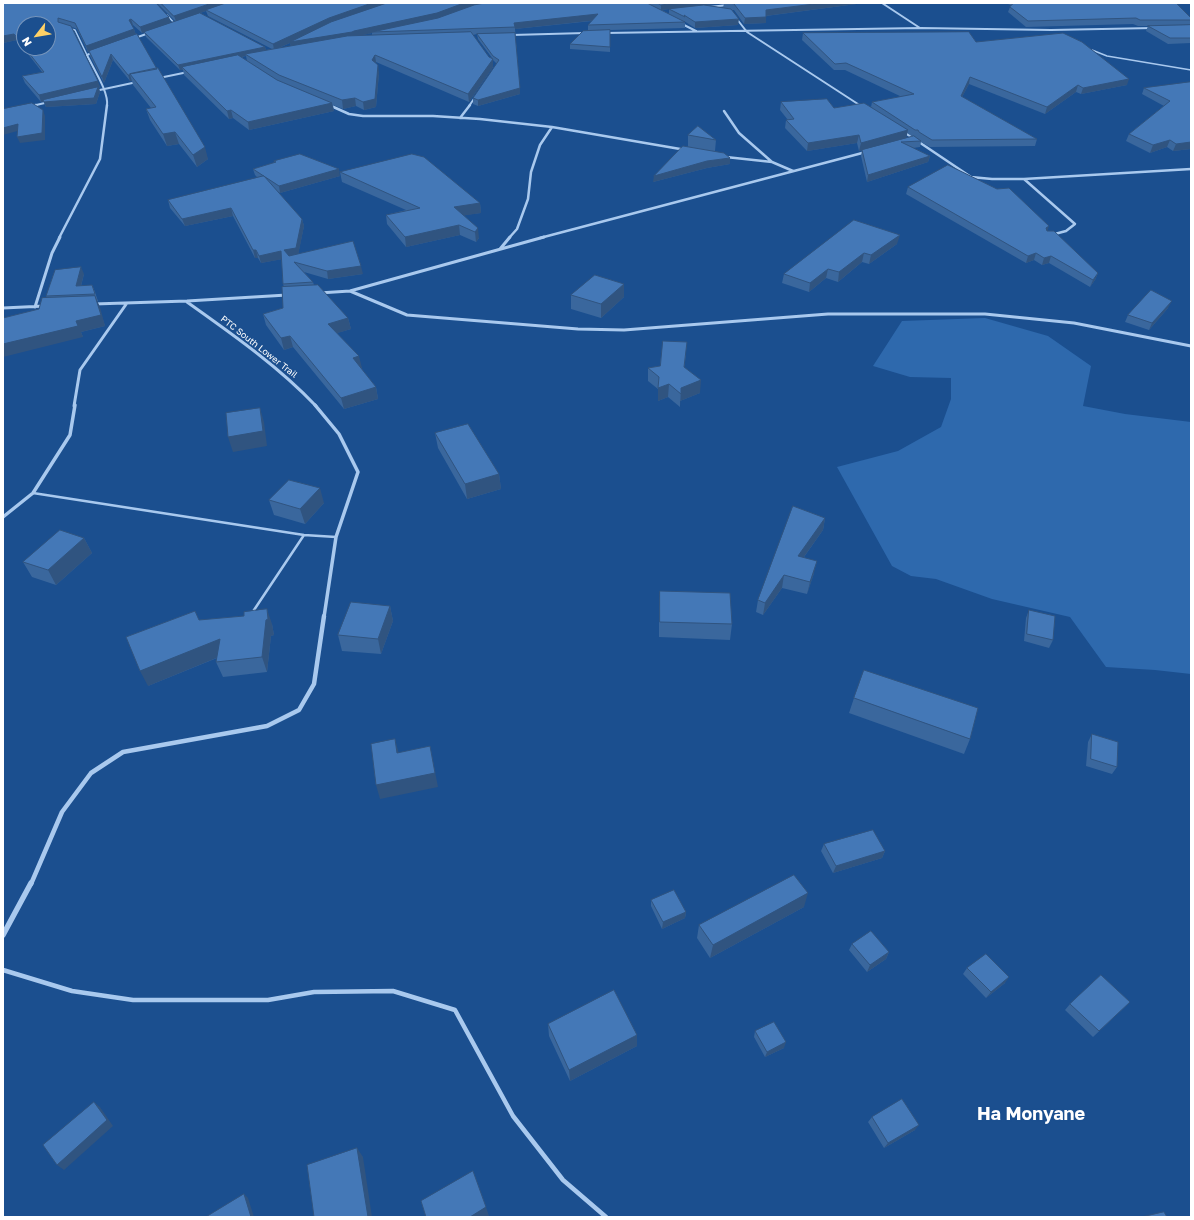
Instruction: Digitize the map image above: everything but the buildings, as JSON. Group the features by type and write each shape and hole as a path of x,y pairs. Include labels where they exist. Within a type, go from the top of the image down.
{"street":[{"path":"882,3 921,28"},
{"path":"702,8 734,4"},
{"path":"708,8 720,9"},
{"path":"734,15 747,32 865,108"},
{"path":"675,21 696,31"},
{"path":"168,26 175,24"},
{"path":"598,33 696,31 747,32 921,28 1051,30 1160,28"},
{"path":"131,39 153,32"},
{"path":"511,36 590,33"},
{"path":"35,307 52,253 100,160 108,101 104,89 87,55 101,50"},
{"path":"159,78 190,72"},
{"path":"88,92 143,81"},
{"path":"460,118 478,93"},
{"path":"26,107 50,102"},
{"path":"323,103 350,114 362,116 460,118 552,127 689,150"},
{"path":"724,112 736,130 746,140 767,155 772,162"},
{"path":"500,249 517,229 528,199 531,172 540,145 552,127"},
{"path":"898,128 971,177 992,179 1024,179 1191,169"},
{"path":"907,141 915,139"},
{"path":"311,293 350,291 500,249 870,151"},
{"path":"720,156 772,162 794,171"},
{"path":"1024,179 1074,224 1066,231 1046,236"},
{"path":"350,291 407,315 578,329 624,330 828,314 985,314 1074,323 1191,346"},
{"path":"89,305 288,295"},
{"name":"PTC South Lower Trail","path":"3,935 29,888 62,812 91,773 123,752 268,726 299,710 314,684 336,537 358,472 332,425 298,387 281,372 187,301"},
{"path":"3,517 33,493 70,435 80,370 127,303"},
{"path":"3,308 51,306"}],"lane":[{"path":"166,14 175,24"},
{"path":"68,28 75,30 87,55"},
{"path":"1051,30 1056,33"},
{"path":"1087,48 1107,56 1191,70"},
{"path":"33,493 304,535 336,537"},
{"path":"250,616 304,535"},
{"path":"3,970 72,991 133,1000 268,1000 314,992 393,991 455,1010 513,1116 563,1180 606,1217"}],"shaded area":[{"path":"985,318 1048,336 1091,366 1083,406 1125,414 1191,422 1191,674 1106,667 1070,617 992,599 936,579 911,576 892,566 837,467 898,451 941,427 951,399 951,378 910,377 873,366 902,321"}],"district":[{"name":"Ha Monyane","path":"1031,1114"}]}
